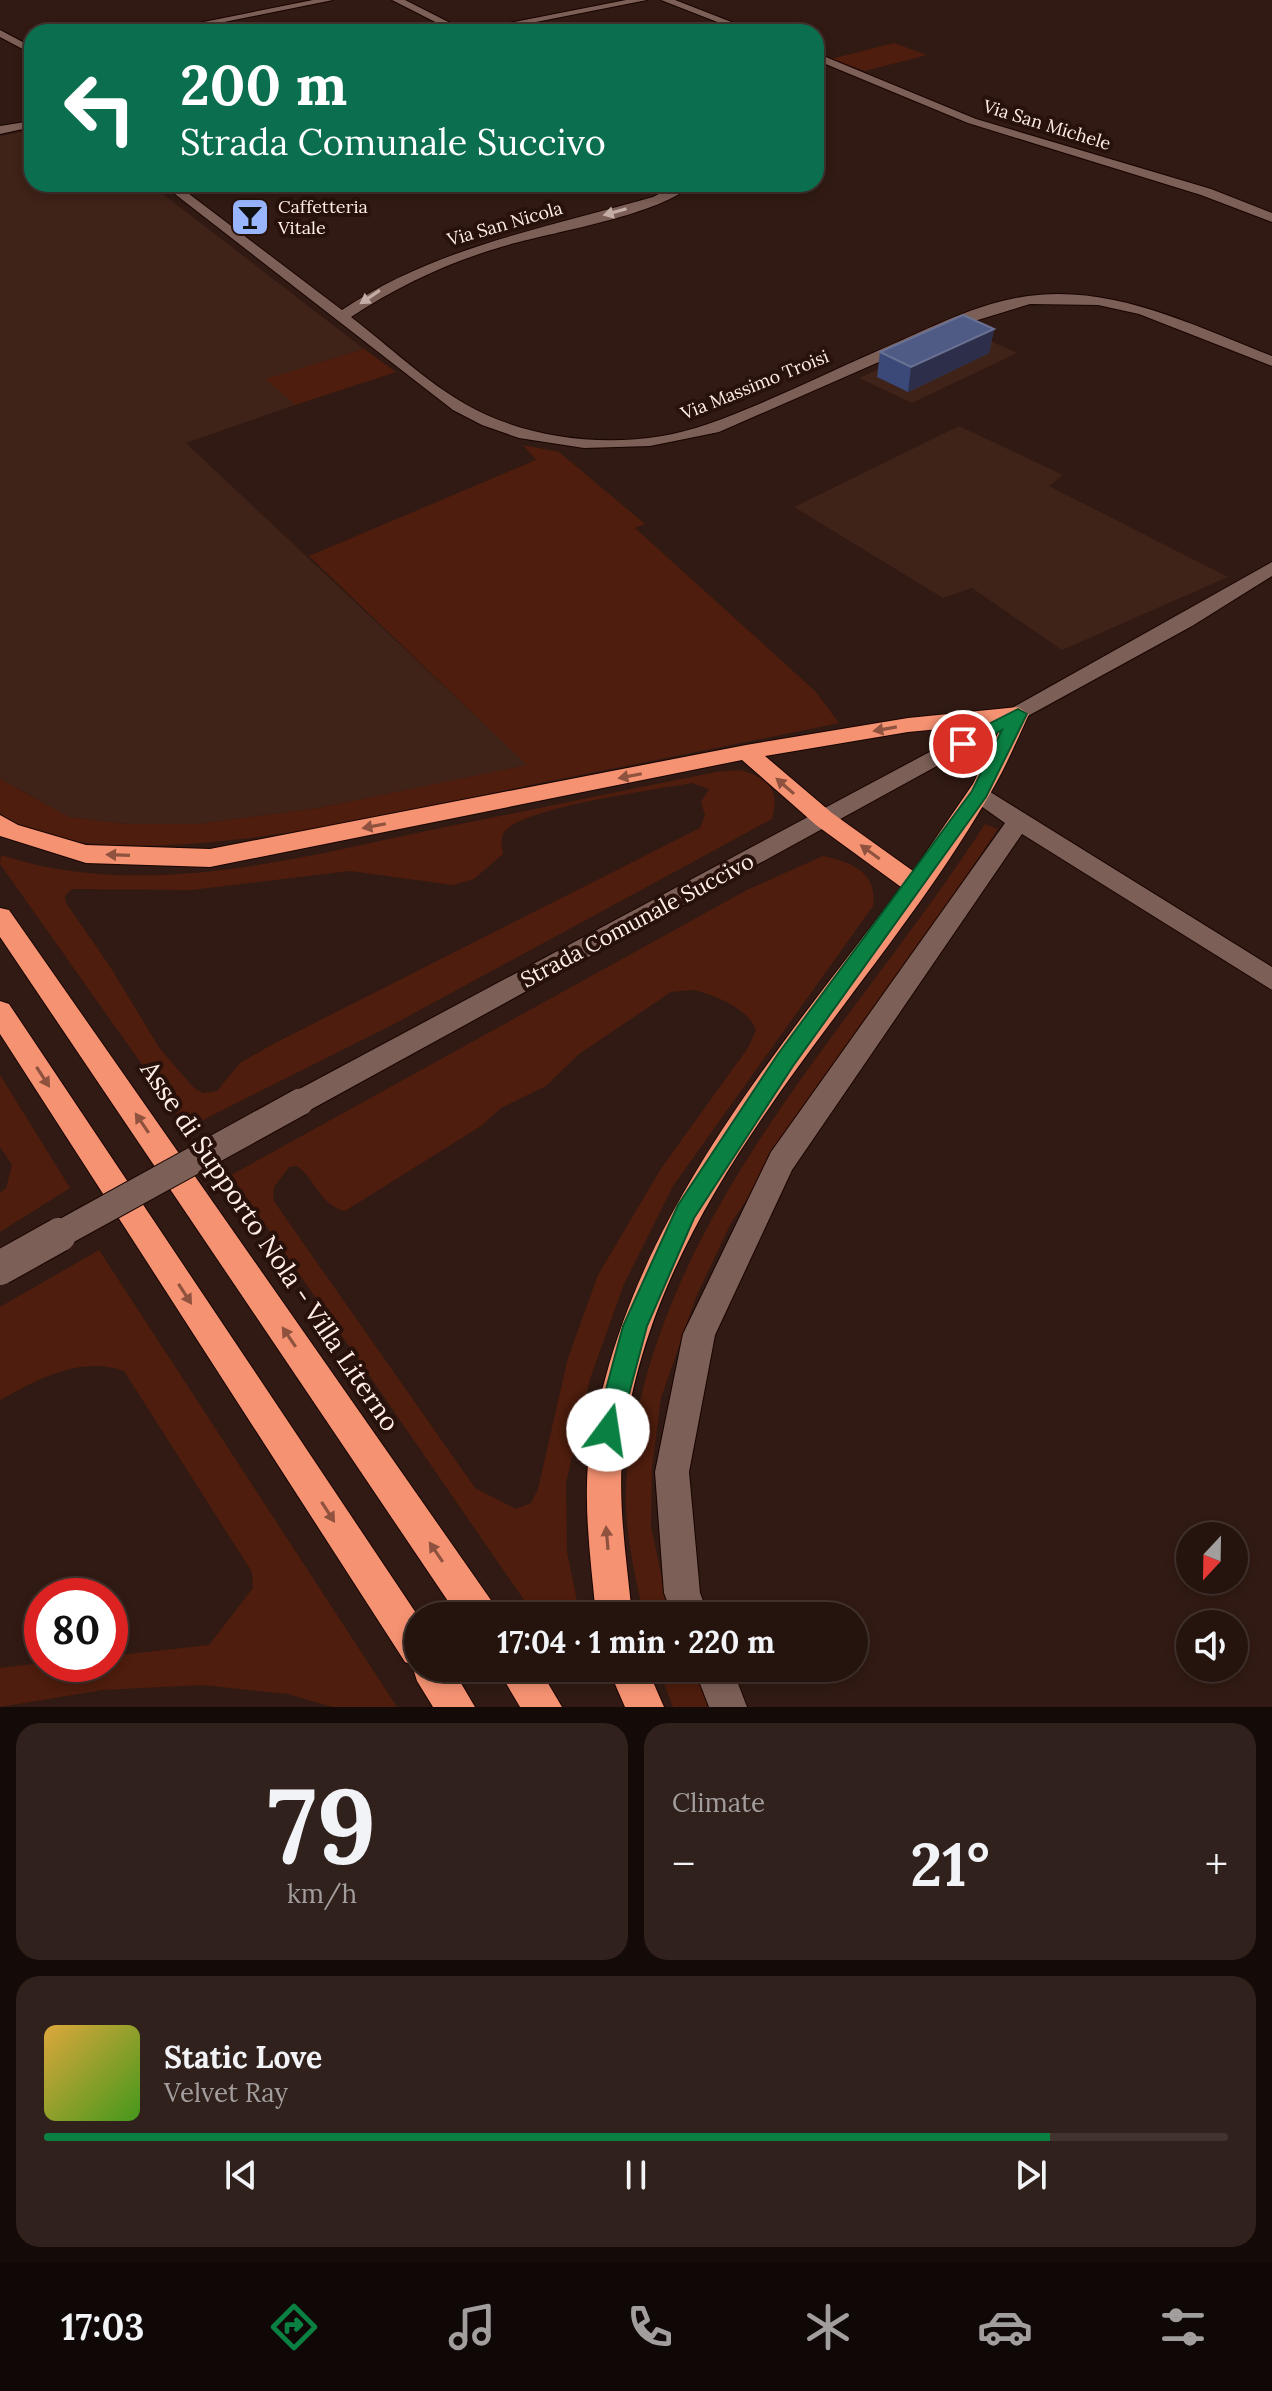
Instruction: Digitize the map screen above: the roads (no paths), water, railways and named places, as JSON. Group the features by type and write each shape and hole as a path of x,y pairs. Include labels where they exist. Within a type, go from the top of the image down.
{"highway":[{"path":"0,823 10,831 86,854 210,858 746,752 908,725 1018,714"},
{"path":"613,1602 605,1517 608,1430 635,1326 686,1212 786,1060 979,793 1018,714"},
{"path":"746,752 824,819 915,885"},
{"name":"Asse di Supporto Nola - Villa Literno","path":"0,917 470,1602"},
{"path":"0,1012 404,1628"},
{"path":"439,1682 456,1707"},
{"path":"526,1682 543,1707"},
{"path":"633,1682 645,1707"}],"street":[{"path":"201,24 328,0"},
{"path":"397,0 449,24"},
{"path":"510,24 642,0"},
{"path":"666,0 730,24"},
{"path":"0,33 24,46"},
{"name":"Via San Michele","path":"824,60 982,125 1206,192 1272,218"},
{"path":"0,130 24,126"},
{"name":"Via Massimo Troisi","path":"178,192 479,419 530,436 592,443 656,441 713,428 963,320 1002,305 1029,300 1086,300 1143,311 1272,361"},
{"name":"Via San Nicola","path":"342,317 381,289 439,262 658,200 672,192"},
{"name":"Strada Comunale Succivo","path":"0,1268 300,1102 1018,714 1185,622 1272,568"},
{"path":"979,793 1018,821 1272,980"},
{"path":"686,1602 682,1593 672,1472 699,1334 781,1161 988,869 1018,821"},
{"path":"718,1682 728,1707"}],"place":[{"name":"Caffetteria Vitale","path":"250,217"}]}
